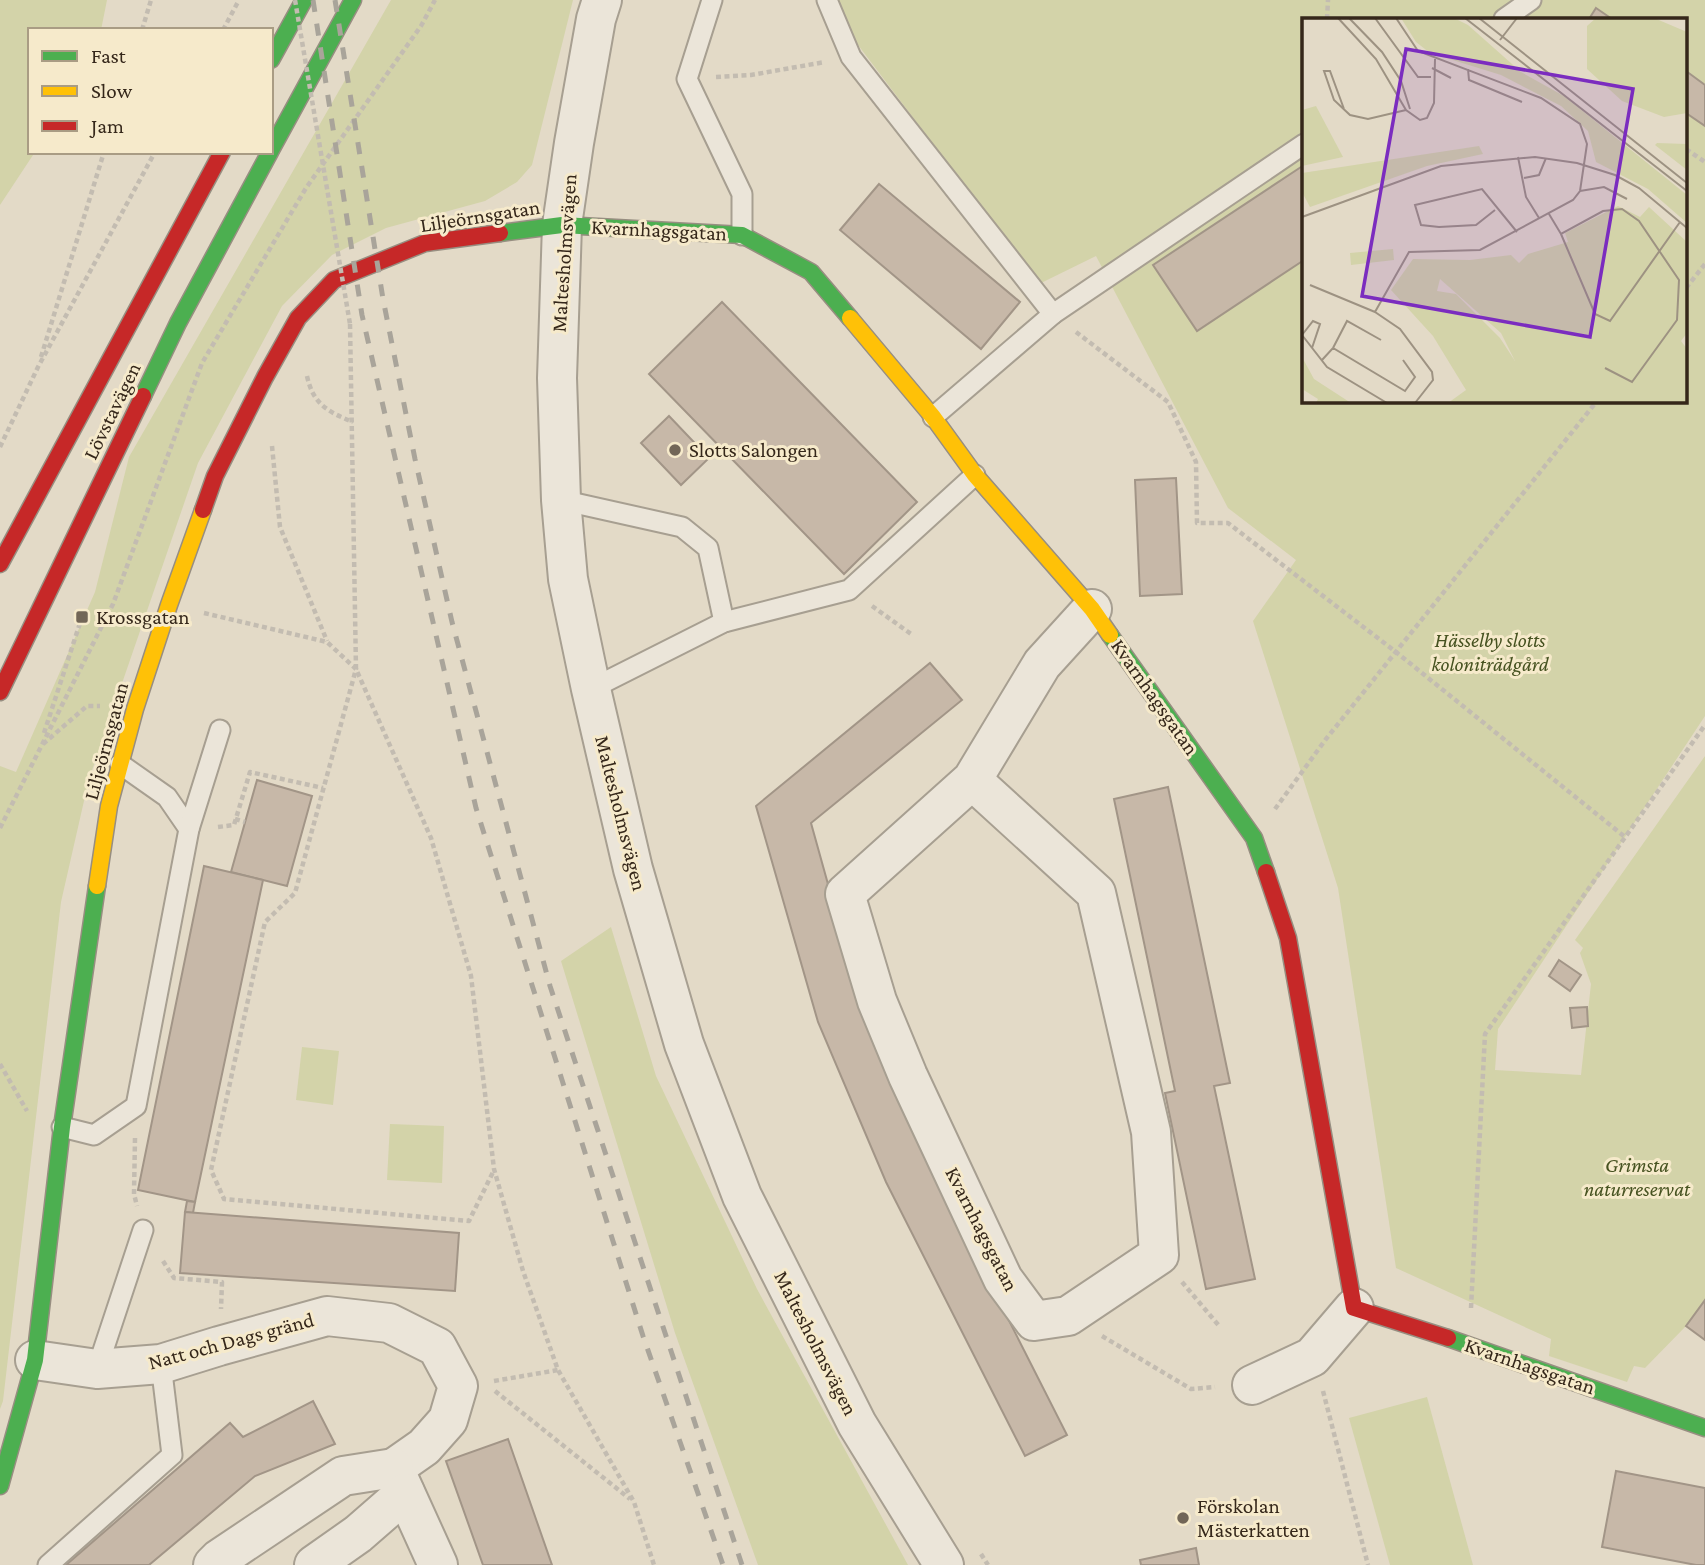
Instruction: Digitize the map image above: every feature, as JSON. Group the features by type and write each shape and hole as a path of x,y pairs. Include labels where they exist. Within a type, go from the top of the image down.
{"street":[{"path":"273,56 304,0"},
{"name":"Lövstavägen","path":"273,147 353,0"},
{"name":"Maltesholmsvägen","path":"603,0 596,19 562,225 557,378 561,500 568,579 591,689 633,869 684,1044 741,1196 857,1424 944,1565"},
{"name":"Lövstavägen","path":"0,564 221,154"},
{"name":"Lövstavägen","path":"0,692 177,323 269,154"},
{"name":"Kvarnhagsgatan","path":"562,225 742,235 811,272 933,417 975,475 1092,609 1254,838 1288,938 1354,1308 1469,1344 1705,1428"},
{"name":"Liljeörnsgatan","path":"0,1486 35,1360 62,1127 109,806 135,709 215,475 298,318 334,280 425,243 562,225"},
{"name":"Kvarnhagsgatan","path":"1092,609 1042,664 972,780 845,894 877,1000 908,1076 1003,1279 1034,1321 1068,1316 1159,1255"},
{"path":"972,780 1096,893 1151,1132 1159,1255"},
{"path":"1252,1385 1312,1357 1354,1308"},
{"name":"Natt och Dags gränd","path":"35,1360 97,1368 161,1364 327,1316 389,1323 437,1347 471,1384"},
{"path":"314,1565 358,1534 424,1447 448,1420 471,1384"},
{"path":"213,1565 343,1476 399,1481"},
{"path":"399,1481 438,1565"}],"lane":[{"path":"712,0 687,79 742,194 742,235"},
{"path":"827,0 851,57 1053,314"},
{"path":"1505,18 1531,0"},
{"path":"933,417 1053,314 1302,145"},
{"path":"591,689 724,622 849,590 975,475"},
{"path":"561,500 682,527 708,548 724,622"},
{"path":"62,1127 94,1135 136,1106 189,829 220,730"},
{"path":"120,764 167,797 189,829"},
{"path":"97,1368 143,1230"},
{"path":"48,1565 172,1455 161,1364"}],"path":[{"path":"143,28 151,0"},
{"path":"224,28 239,0"},
{"path":"295,0 350,324 356,669 295,893 265,922 211,1170 225,1199 470,1221 494,1169"},
{"path":"0,828 113,604 202,363 306,188 421,26 435,0"},
{"path":"1327,18 1328,0"},
{"path":"687,79 751,75 851,57"},
{"path":"1688,150 1705,162"},
{"path":"38,368 103,154"},
{"path":"0,447 38,368 154,154"},
{"path":"1688,285 1705,264"},
{"path":"1053,314 1168,402 1196,462 1197,523 1228,523 1396,652 1625,837"},
{"path":"307,375 315,399 335,415 353,422"},
{"path":"1254,838 1326,739 1596,402"},
{"path":"272,445 280,527 327,642 356,669 431,838 471,976 494,1169 523,1271 558,1370 634,1502 654,1565"},
{"path":"849,590 911,634"},
{"path":"169,605 327,642"},
{"path":"40,747 82,617"},
{"path":"40,747 87,706 135,709"},
{"path":"1469,1344 1485,1034 1705,725"},
{"path":"189,829 234,825 250,772 323,788"},
{"path":"236,819 245,822"},
{"path":"134,1194 136,1106"},
{"path":"1159,1255 1220,1327"},
{"path":"174,1278 199,1280"},
{"path":"1068,1316 1191,1389 1252,1385"},
{"path":"1312,1357 1368,1565"},
{"path":"471,1384 558,1370"},
{"path":"471,1384 634,1502"},
{"path":"980,1554 988,1565"}],"green space":[{"path":"0,0 107,0 101,28 28,28 28,154 34,154 0,205"},
{"path":"391,0 573,0 532,165 517,182 485,201 386,228 332,255 282,306 198,463 89,779 61,902 0,1409 0,766 16,772 95,592 129,457"},
{"path":"824,0 1705,0 1705,716 1498,1029 1495,1070 1581,1075 1591,984 1580,953 1583,948 1575,940 1705,756 1705,1300 1686,1326 1645,1368 1634,1366 1627,1382 1549,1356 1551,1339 1396,1268 1338,888 1253,621 1296,560 1228,508 1096,256 1039,284"},
{"path":"611,927 656,1076 757,1289 908,1565 758,1565 675,1333 561,961"},
{"path":"302,1047 339,1051 333,1105 296,1100"},
{"path":"390,1124 444,1126 442,1183 387,1180"},
{"path":"1427,1397 1473,1565 1390,1565 1349,1418"}],"building":[{"path":"1596,8 1611,18 1590,18"},
{"path":"1688,72 1705,85 1705,126 1688,114"},
{"path":"1302,166 1302,261 1197,331 1153,265"},
{"path":"879,184 1020,302 981,349 840,230"},
{"path":"722,302 917,502 844,574 649,374"},
{"name":"Slotts Salongen","path":"669,416 709,458 681,485 641,443"},
{"path":"1176,478 1182,594 1140,596 1135,480"},
{"path":"930,663 962,700 811,823 863,1010 928,1161 1067,1435 1025,1456 886,1182 818,1022 756,806"},
{"path":"257,780 312,796 287,886 231,872"},
{"path":"1168,787 1230,1083 1214,1086 1255,1279 1206,1289 1165,1093 1175,1091 1114,799"},
{"path":"204,866 263,880 195,1202 138,1190"},
{"path":"1559,960 1581,975 1570,991 1549,976"},
{"path":"1587,1007 1588,1026 1572,1028 1570,1008"},
{"path":"187,1201 195,1202 193,1213 185,1212"},
{"path":"185,1212 459,1233 455,1291 180,1273"},
{"path":"1705,1300 1705,1340 1686,1326"},
{"path":"313,1401 335,1444 255,1476 149,1565 66,1565 230,1423 243,1437"},
{"path":"508,1439 552,1565 483,1565 446,1461"},
{"path":"1616,1471 1705,1488 1705,1565 1602,1547"},
{"path":"1196,1548 1199,1565 1141,1565 1140,1560"}],"railway":[{"path":"313,0 362,315 476,808 643,1336 723,1565"},
{"path":"335,0 383,299 415,459 452,622 550,986 742,1565"}],"traffic: fast":[{"path":"273,56 304,0"},
{"path":"273,146 353,0"},
{"path":"143,396 178,323 269,154"},
{"path":"500,233 562,225 742,235 811,272 850,318"},
{"path":"1110,635 1254,838 1266,872"},
{"path":"0,1486 35,1360 62,1127 97,886"},
{"path":"1448,1338 1705,1428"}],"traffic: slow":[{"path":"850,318 933,417 975,475 1092,609 1110,635"},
{"path":"97,886 109,806 135,709 203,510"}],"traffic: jam":[{"path":"0,564 221,154"},
{"path":"203,510 215,476 298,318 334,280 425,243 500,233"},
{"path":"0,692 143,396"},
{"path":"1266,872 1288,938 1354,1308 1448,1338"}],"place":[{"name":"Slotts Salongen","path":"675,450"},
{"name":"Krossgatan","path":"82,617"},
{"name":"Förskolan Mästerkatten","path":"1183,1518"}],"park label":[{"name":"Hässelby slotts koloniträdgård","path":"1490,652"},
{"name":"Grimsta naturreservat","path":"1637,1177"}]}
